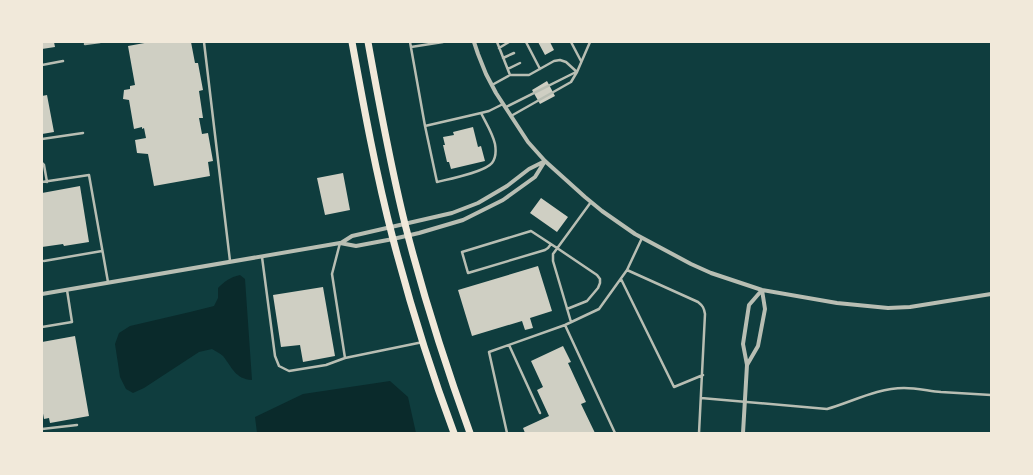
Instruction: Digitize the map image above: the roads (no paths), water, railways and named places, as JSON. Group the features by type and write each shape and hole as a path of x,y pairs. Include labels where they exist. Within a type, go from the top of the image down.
{"main road":[{"path":"352,42 371,140 393,239 423,342 454,433"},
{"path":"368,42 393,173 408,236 435,329 470,433"}],"street":[{"path":"474,42 492,85 504,106 528,142 545,161 602,211 634,234 679,258 704,270 762,290 837,303 888,308 910,307 991,294"},
{"path":"340,243 352,236 452,213 478,203 507,186 529,169 545,161"},
{"path":"42,294 340,243 356,246 408,236 463,220 503,200 535,177 545,161"},
{"path":"743,433 747,365 743,344 749,305 762,290"},
{"path":"747,365 758,346 765,309 762,290"}],"lane":[{"path":"85,44 100,42"},
{"path":"204,42 230,262"},
{"path":"410,42 437,182 471,174 489,166 495,158 495,146 488,126 481,113"},
{"path":"411,48 443,42"},
{"path":"497,42 510,75"},
{"path":"499,48 508,42"},
{"path":"571,42 581,61"},
{"path":"511,116 571,82 590,42"},
{"path":"523,48 527,44 540,69"},
{"path":"504,58 514,53"},
{"path":"529,58 533,56"},
{"path":"492,85 510,75 529,75 560,60 566,62 577,72"},
{"path":"42,65 63,61"},
{"path":"508,69 520,63"},
{"path":"425,126 504,106 577,72"},
{"path":"42,140 83,132"},
{"path":"42,163 44,165 47,182"},
{"path":"42,182 89,175 108,282"},
{"path":"571,322 553,261 553,254 591,202"},
{"path":"550,244 545,250 468,273 462,252 531,231 597,275 600,279 598,288 587,301 567,309"},
{"path":"507,433 489,352 565,325 599,309 627,270 642,238"},
{"path":"340,243 332,274 345,358"},
{"path":"44,261 102,251"},
{"path":"262,256 275,356 279,366 289,371 326,365 345,358 423,342"},
{"path":"627,270 698,302 703,306 705,314 702,398 699,433"},
{"path":"621,279 674,387 703,375"},
{"path":"42,327 72,322 67,289"},
{"path":"565,325 615,433"},
{"path":"509,345 540,413"},
{"path":"702,398 827,408 861,396 904,388 991,395"},
{"path":"42,429 78,425"}],"water":[{"path":"240,275 245,279 252,380 238,375 223,356 212,349 199,352 144,388 133,393 126,389 120,377 115,344 119,333 130,326 214,306 218,298 218,288 233,277"},
{"path":"390,381 408,397 416,433 257,433 255,417 303,394"}]}
